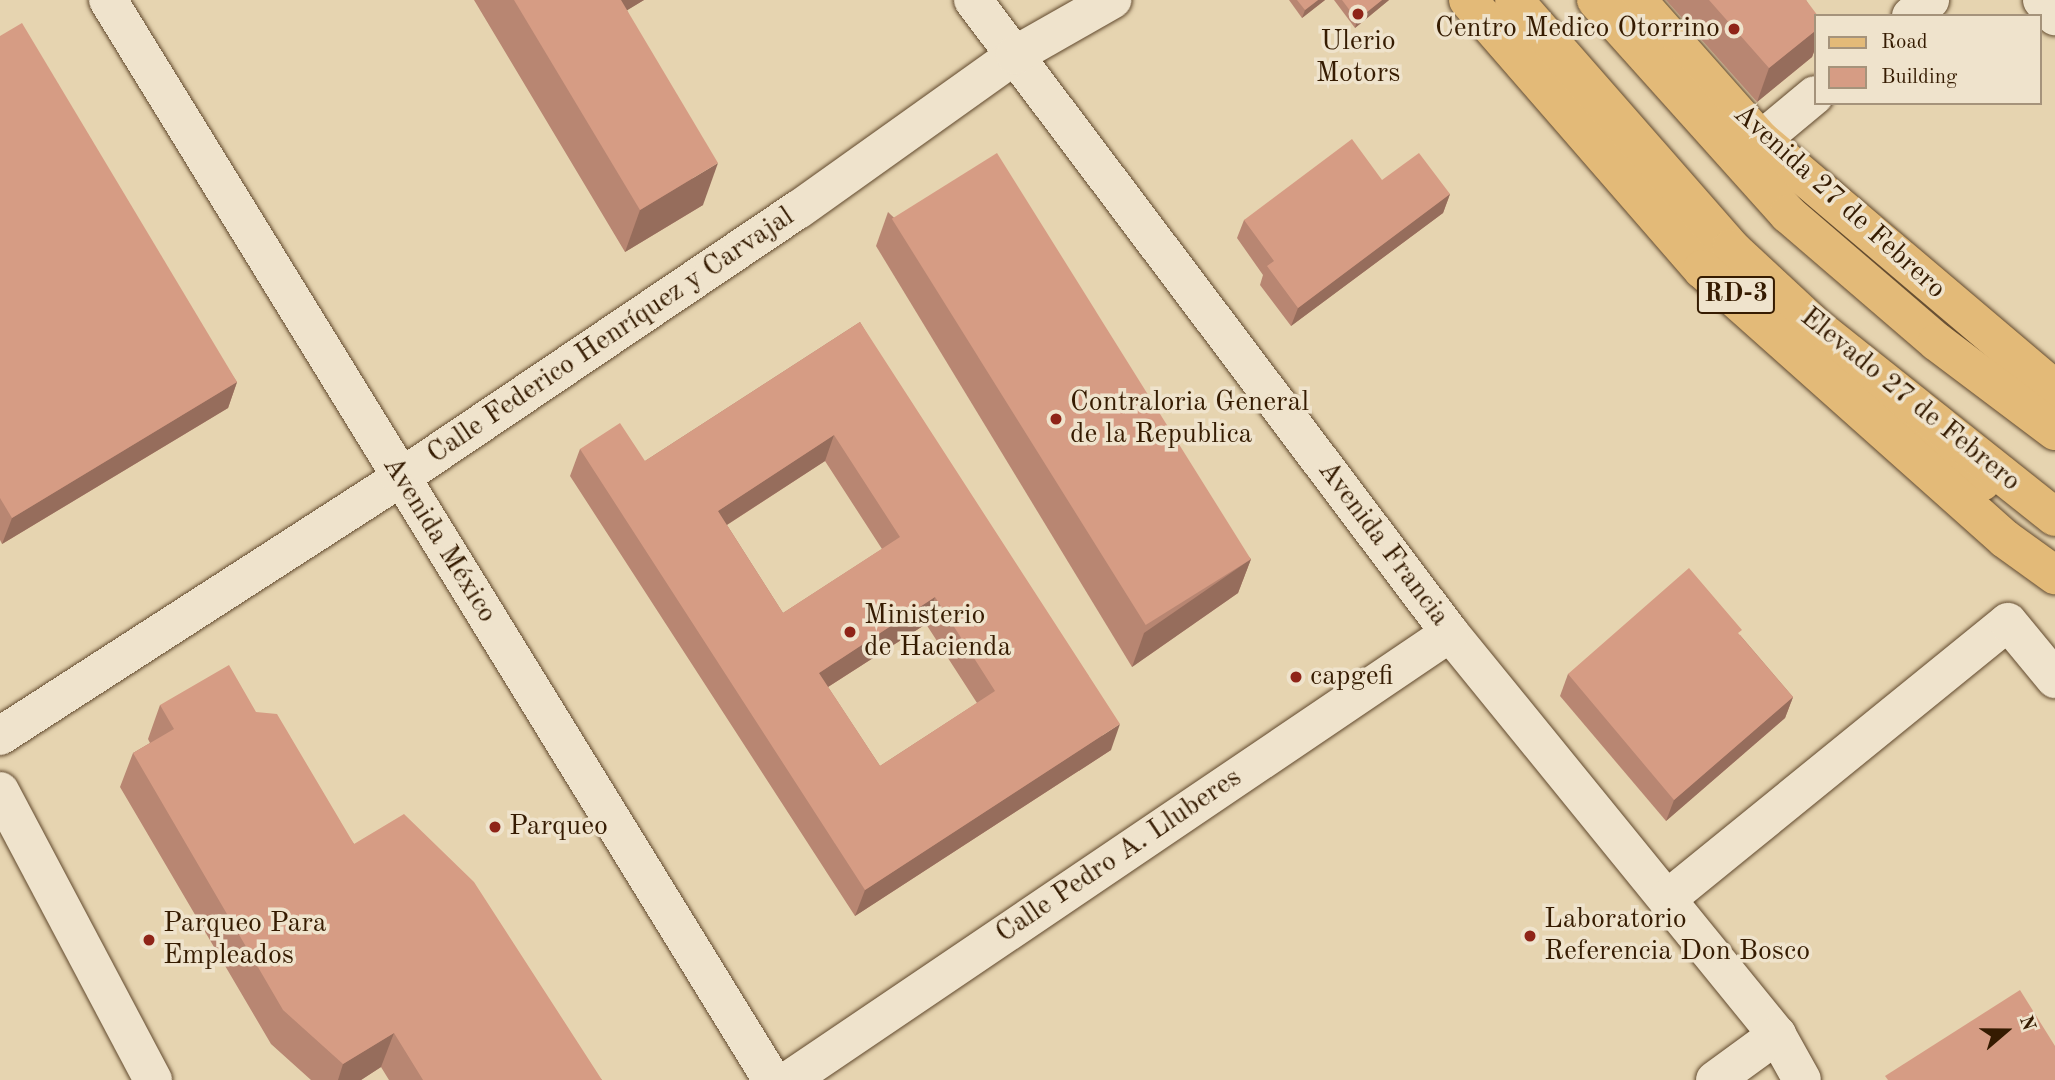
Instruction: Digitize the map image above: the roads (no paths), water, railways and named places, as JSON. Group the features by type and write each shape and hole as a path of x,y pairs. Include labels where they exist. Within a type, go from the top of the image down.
{"main road":[{"name":"RD-3","path":"1468,0 1702,269 2055,533"},
{"name":"Elevado 27 de Febrero","path":"1514,0 1731,248 1827,336 2055,517"},
{"path":"1595,0 1788,214 1937,342 2055,430"},
{"name":"Avenida 27 de Febrero","path":"1637,0 1761,140 2055,389"},
{"path":"1702,269 2005,538 2055,575"}],"street":[{"name":"Avenida México","path":"108,0 772,1080"},
{"name":"Avenida Francia","path":"973,0 1450,633 1777,1035 1802,1080"},
{"name":"Calle Federico Henríquez y Carvajal","path":"0,736 401,478 798,210 1015,55 1112,0"},
{"path":"1913,14 1930,0"},
{"path":"2042,0 2055,16"},
{"path":"1761,140 1814,96"},
{"path":"1667,899 2008,622 2055,679"},
{"name":"Calle Pedro A. Lluberes","path":"789,1080 1450,633"},
{"path":"0,791 153,1080"},
{"path":"1714,1080 1777,1035"}],"place":[{"name":"Ulerio Motors","path":"1358,14"},
{"name":"Centro Medico Otorrino","path":"1734,29"},
{"name":"Contraloria General de la Republica","path":"1056,419"},
{"name":"Ministerio de Hacienda","path":"850,632"},
{"name":"capgefi","path":"1296,677"},
{"name":"Parqueo","path":"495,827"},
{"name":"Laboratorio Referencia Don Bosco","path":"1530,936"},
{"name":"Parqueo Para Empleados","path":"149,940"}]}
